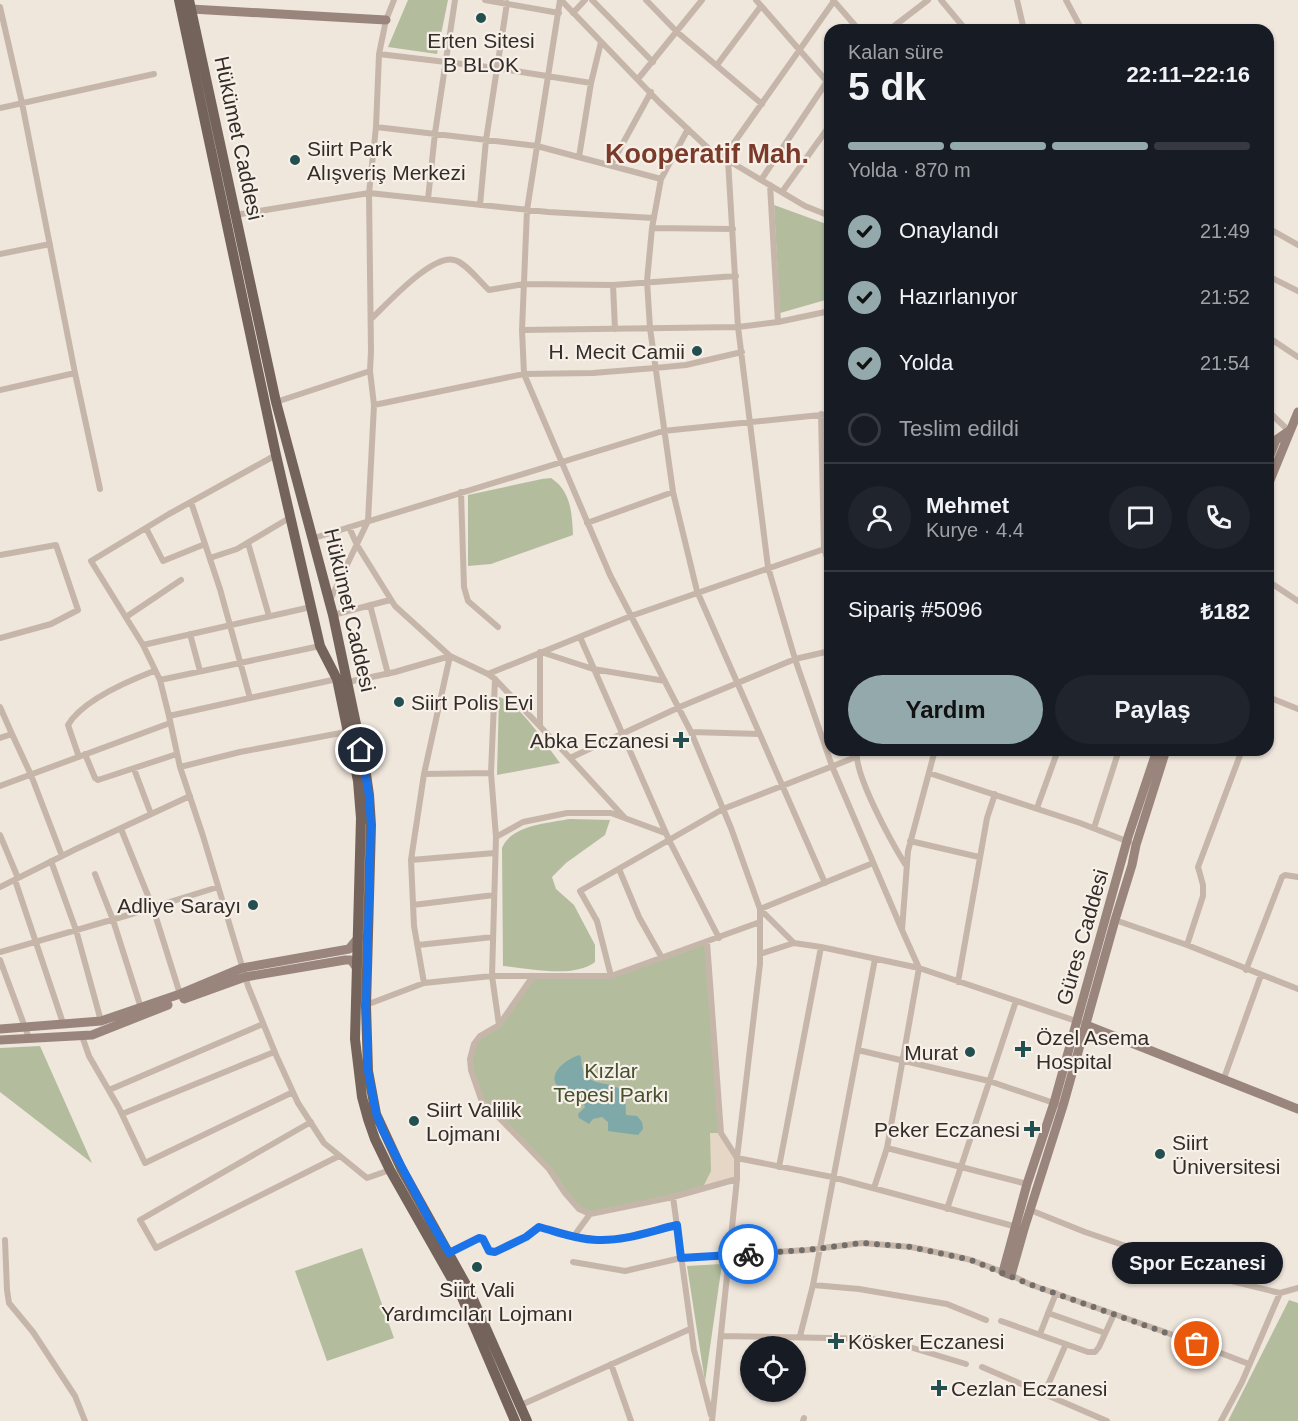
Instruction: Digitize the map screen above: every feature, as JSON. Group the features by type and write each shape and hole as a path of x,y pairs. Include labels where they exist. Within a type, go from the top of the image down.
{"main road":[{"path":"179,0 231,216 276,455 320,646 342,680 346,732 358,781 361,818 355,1039 359,1076 368,1119 390,1170 461,1294 515,1421"},
{"name":"Hükümet Caddesi","path":"190,5 231,216 276,402 330,600 342,680 365,767 370,805 366,1006 368,1071 376,1113 401,1168 469,1290 527,1421"}],"street":[{"path":"330,600 368,521 374,405 370,371 369,193 376,127 379,54 386,20 394,0"},
{"path":"428,200 435,133 455,0"},
{"path":"485,0 559,13"},
{"path":"561,0 527,210 522,330 524,375 610,575 691,732 723,809 760,909 760,954 737,1158 737,1179 712,1420"},
{"path":"561,0 709,149 805,206 824,214"},
{"path":"573,13 585,0"},
{"path":"592,0 653,62"},
{"path":"646,0 677,32 762,104"},
{"path":"638,80 702,0"},
{"path":"756,0 824,77"},
{"path":"897,24 928,0"},
{"path":"941,0 961,24"},
{"path":"1017,0 1023,24"},
{"path":"1066,0 1079,24"},
{"path":"824,743 795,659 768,567 738,327 733,229 726,159 834,1 854,24"},
{"path":"480,205 486,140 507,3"},
{"path":"190,5 386,20"},
{"path":"717,65 761,6"},
{"path":"0,7 22,103 100,489"},
{"path":"579,157 591,83 601,42"},
{"path":"379,54 496,68 591,83"},
{"path":"0,108 154,74"},
{"path":"761,180 824,87"},
{"path":"611,165 651,92"},
{"path":"376,127 537,146 661,179"},
{"path":"688,129 661,179 646,281 663,431 673,492 697,591 825,883"},
{"path":"782,192 824,133"},
{"path":"770,185 778,322"},
{"path":"231,216 369,193 527,210 654,218"},
{"path":"652,228 733,229"},
{"path":"1274,231 1298,245"},
{"path":"0,254 50,244"},
{"path":"371,319 430,266 445,259 464,265 489,290 524,284 613,285 736,276"},
{"path":"1274,279 1298,291"},
{"path":"613,285 615,328"},
{"path":"522,330 738,327 778,322 824,311"},
{"path":"1274,341 1298,357"},
{"path":"374,405 524,375 593,373 686,365 742,352"},
{"path":"276,402 370,371"},
{"path":"0,390 75,373"},
{"path":"1274,471 1298,412"},
{"path":"314,538 663,431 821,414 824,480"},
{"path":"1274,417 1289,431"},
{"path":"1274,445 1276,440 1289,431"},
{"path":"276,455 91,561 143,645 160,680 180,767 244,972 274,1052 293,1092 324,1143 339,1156 367,1178 390,1170"},
{"path":"461,492 464,587 468,601 498,627"},
{"path":"587,523 673,492"},
{"path":"191,502 230,624 250,698"},
{"path":"210,558 237,549 291,517"},
{"path":"349,527 357,545 395,606 450,656 495,679 624,817"},
{"path":"146,528 163,561 205,544"},
{"path":"248,543 269,616"},
{"path":"0,555 56,545 78,610 51,624 0,638"},
{"path":"488,674 697,591 824,548"},
{"path":"126,617 181,580"},
{"path":"1274,585 1298,601"},
{"path":"333,615 390,600"},
{"path":"370,606 388,674"},
{"path":"143,645 311,607"},
{"path":"190,634 200,671"},
{"path":"580,637 667,836 719,938"},
{"path":"160,680 320,646"},
{"path":"540,652 593,669 665,681"},
{"path":"540,652 540,725"},
{"path":"570,758 678,708 795,659 824,652"},
{"path":"0,786 170,720 250,698 342,680 388,674 450,656"},
{"path":"424,983 413,905 411,860 424,774 450,656"},
{"path":"154,671 129,681 83,707 68,725 82,756 98,780 177,754"},
{"path":"495,679 490,773 496,837 492,976 498,1025"},
{"path":"1274,699 1298,709"},
{"path":"0,707 31,775 62,856"},
{"path":"180,767 240,752 346,732"},
{"path":"691,732 759,734"},
{"path":"0,738 12,734"},
{"path":"829,756 919,968 887,1148 874,1188"},
{"path":"611,976 597,921 580,891 619,869 667,836 723,809 832,766 851,756"},
{"path":"858,756 888,837 906,865"},
{"path":"902,930 906,865 910,841 933,756"},
{"path":"1037,808 1056,756"},
{"path":"1094,828 1117,756"},
{"name":"Güres Caddesi","path":"1019,1228 1027,1184 1059,1104 1077,1022 1132,843 1155,756"},
{"path":"1007,1274 1019,1228 1030,1210 1059,1104 1086,1025 1132,865 1132,843 1165,756"},
{"path":"1187,945 1203,896 1203,885 1198,867 1240,756"},
{"path":"134,769 151,814"},
{"path":"424,774 490,773"},
{"path":"929,773 1037,808 1132,843"},
{"path":"958,981 979,857 987,818 995,794"},
{"path":"0,887 190,796"},
{"path":"496,837 523,822 567,813 611,813 667,836"},
{"path":"121,829 153,908 180,994"},
{"path":"0,835 17,879 35,942 63,1023"},
{"path":"910,841 979,857"},
{"path":"411,860 495,853"},
{"path":"51,861 76,930 101,1021"},
{"path":"760,909 873,863"},
{"path":"619,869 639,917 662,958"},
{"path":"95,874 114,920 141,1008"},
{"path":"1246,970 1282,877 1291,874 1298,877"},
{"path":"0,952 114,920 218,887"},
{"path":"413,905 494,895"},
{"path":"760,909 794,943"},
{"path":"1115,920 1187,945 1298,989"},
{"path":"366,1006 424,983 492,976 611,976 760,922"},
{"path":"0,1029 101,1021 244,972 349,949 359,937"},
{"path":"418,945 493,937"},
{"path":"707,942 721,1132 737,1158 832,1177 1019,1228"},
{"path":"760,954 794,943 919,968 1086,1025 1298,1109"},
{"path":"779,1167 821,947"},
{"path":"800,1336 813,1285 875,958"},
{"path":"0,960 29,1038"},
{"path":"0,1040 92,1035 244,972 345,960 351,960 356,967"},
{"path":"1223,1081 1261,975"},
{"path":"533,976 498,1025 480,1036 471,1051 471,1070 481,1099 549,1169 579,1209 590,1214 673,1197 737,1179"},
{"path":"947,1209 1016,1001"},
{"path":"109,1090 263,1024"},
{"path":"82,1036 89,1056 122,1114 145,1162 293,1092"},
{"path":"858,1050 988,1081 1059,1104"},
{"path":"122,1114 274,1052"},
{"path":"311,1122 140,1220 156,1248 339,1156"},
{"path":"887,1148 1027,1184"},
{"path":"673,1197 690,1329 712,1420"},
{"path":"1030,1210 1085,1232 1219,1278 1280,1293 1298,1288"},
{"path":"574,1236 590,1214"},
{"path":"449,1253 479,1238 483,1239 489,1251 495,1252 526,1237 539,1227 558,1234 598,1240 622,1238 677,1225"},
{"path":"5,1240 9,1303 33,1332 75,1396 85,1421"},
{"path":"573,1262 625,1271 681,1258 862,1243 911,1247 971,1260 1249,1365"},
{"path":"813,1285 859,1289 947,1304 986,1320"},
{"path":"1040,1334 1056,1293"},
{"path":"1221,1421 1249,1365 1280,1293"},
{"path":"1048,1313 1105,1333"},
{"path":"1001,1321 1088,1352 1095,1352 1114,1314"},
{"path":"521,1405 690,1329"},
{"path":"721,1336 740,1336"},
{"path":"806,1336 883,1339 966,1364"},
{"path":"1044,1394 1066,1344"},
{"path":"611,1364 631,1421"},
{"path":"982,1367 1107,1421"}],"green space":[{"path":"408,0 448,0 437,54 388,47"},
{"path":"774,205 824,223 824,300 780,313"},
{"path":"551,478 563,489 569,503 573,535 491,564 468,566 468,495"},
{"path":"499,697 524,716 560,763 497,775"},
{"path":"570,819 610,820 605,835 566,863 552,877 556,889 574,905 595,945 595,962 586,967 563,971 503,966 502,848 513,834 522,830"},
{"name":"Kızlar Tepesi Parkı","path":"707,942 721,1132 737,1179 590,1214 579,1209 549,1169 481,1099 471,1070 471,1051 487,1030 499,1025 533,976 611,976"},
{"path":"40,1046 92,1163 0,1092 0,1048"},
{"path":"362,1248 394,1338 327,1361 295,1271"},
{"path":"722,1264 705,1382 687,1266"},
{"path":"1289,1300 1298,1303 1298,1421 1228,1421"}],"shaded area":[{"path":"710,1133 721,1133 737,1158 737,1179 702,1189 711,1171"}],"water":[{"path":"579,1055 582,1068 591,1080 611,1085 625,1093 626,1115 637,1116 642,1122 643,1129 638,1135 608,1131 608,1122 602,1117 593,1119 589,1124 579,1118 578,1114 585,1107 584,1104 576,1101 578,1096 559,1088 555,1083 555,1078 559,1068"}],"way so far":[{"path":"748,1254 862,1243 911,1247 971,1260 1029,1284 1197,1344"}],"place":[{"name":"Erten Sitesi B BLOK","path":"481,18"},
{"name":"Siirt Park Alışveriş Merkezi","path":"295,160"},
{"name":"H. Mecit Camii","path":"697,351"},
{"name":"Siirt Polis Evi","path":"399,702"},
{"name":"Abka Eczanesi","path":"681,740"},
{"name":"Adliye Sarayı","path":"253,905"},
{"name":"Özel Asema Hospital","path":"1023,1049"},
{"name":"Murat","path":"970,1052"},
{"name":"Siirt Valilik Lojmanı","path":"414,1121"},
{"name":"Peker Eczanesi","path":"1032,1129"},
{"name":"Siirt Üniversitesi","path":"1160,1154"},
{"name":"Siirt Vali Yardımcıları Lojmanı","path":"477,1267"},
{"name":"Kösker Eczanesi","path":"836,1341"},
{"name":"Spor Eczanesi","path":"1197,1344"},
{"name":"Cezlan Eczanesi","path":"939,1388"}],"district":[{"name":"Kooperatif Mah.","path":"707,154"}],"route":[{"path":"361,750 369,795 371,825 366,1006 368,1071 376,1113 383,1131 449,1253 479,1238 483,1239 489,1251 495,1252 526,1237 539,1227 558,1234 598,1240 622,1238 677,1225 681,1258 748,1254"}]}
